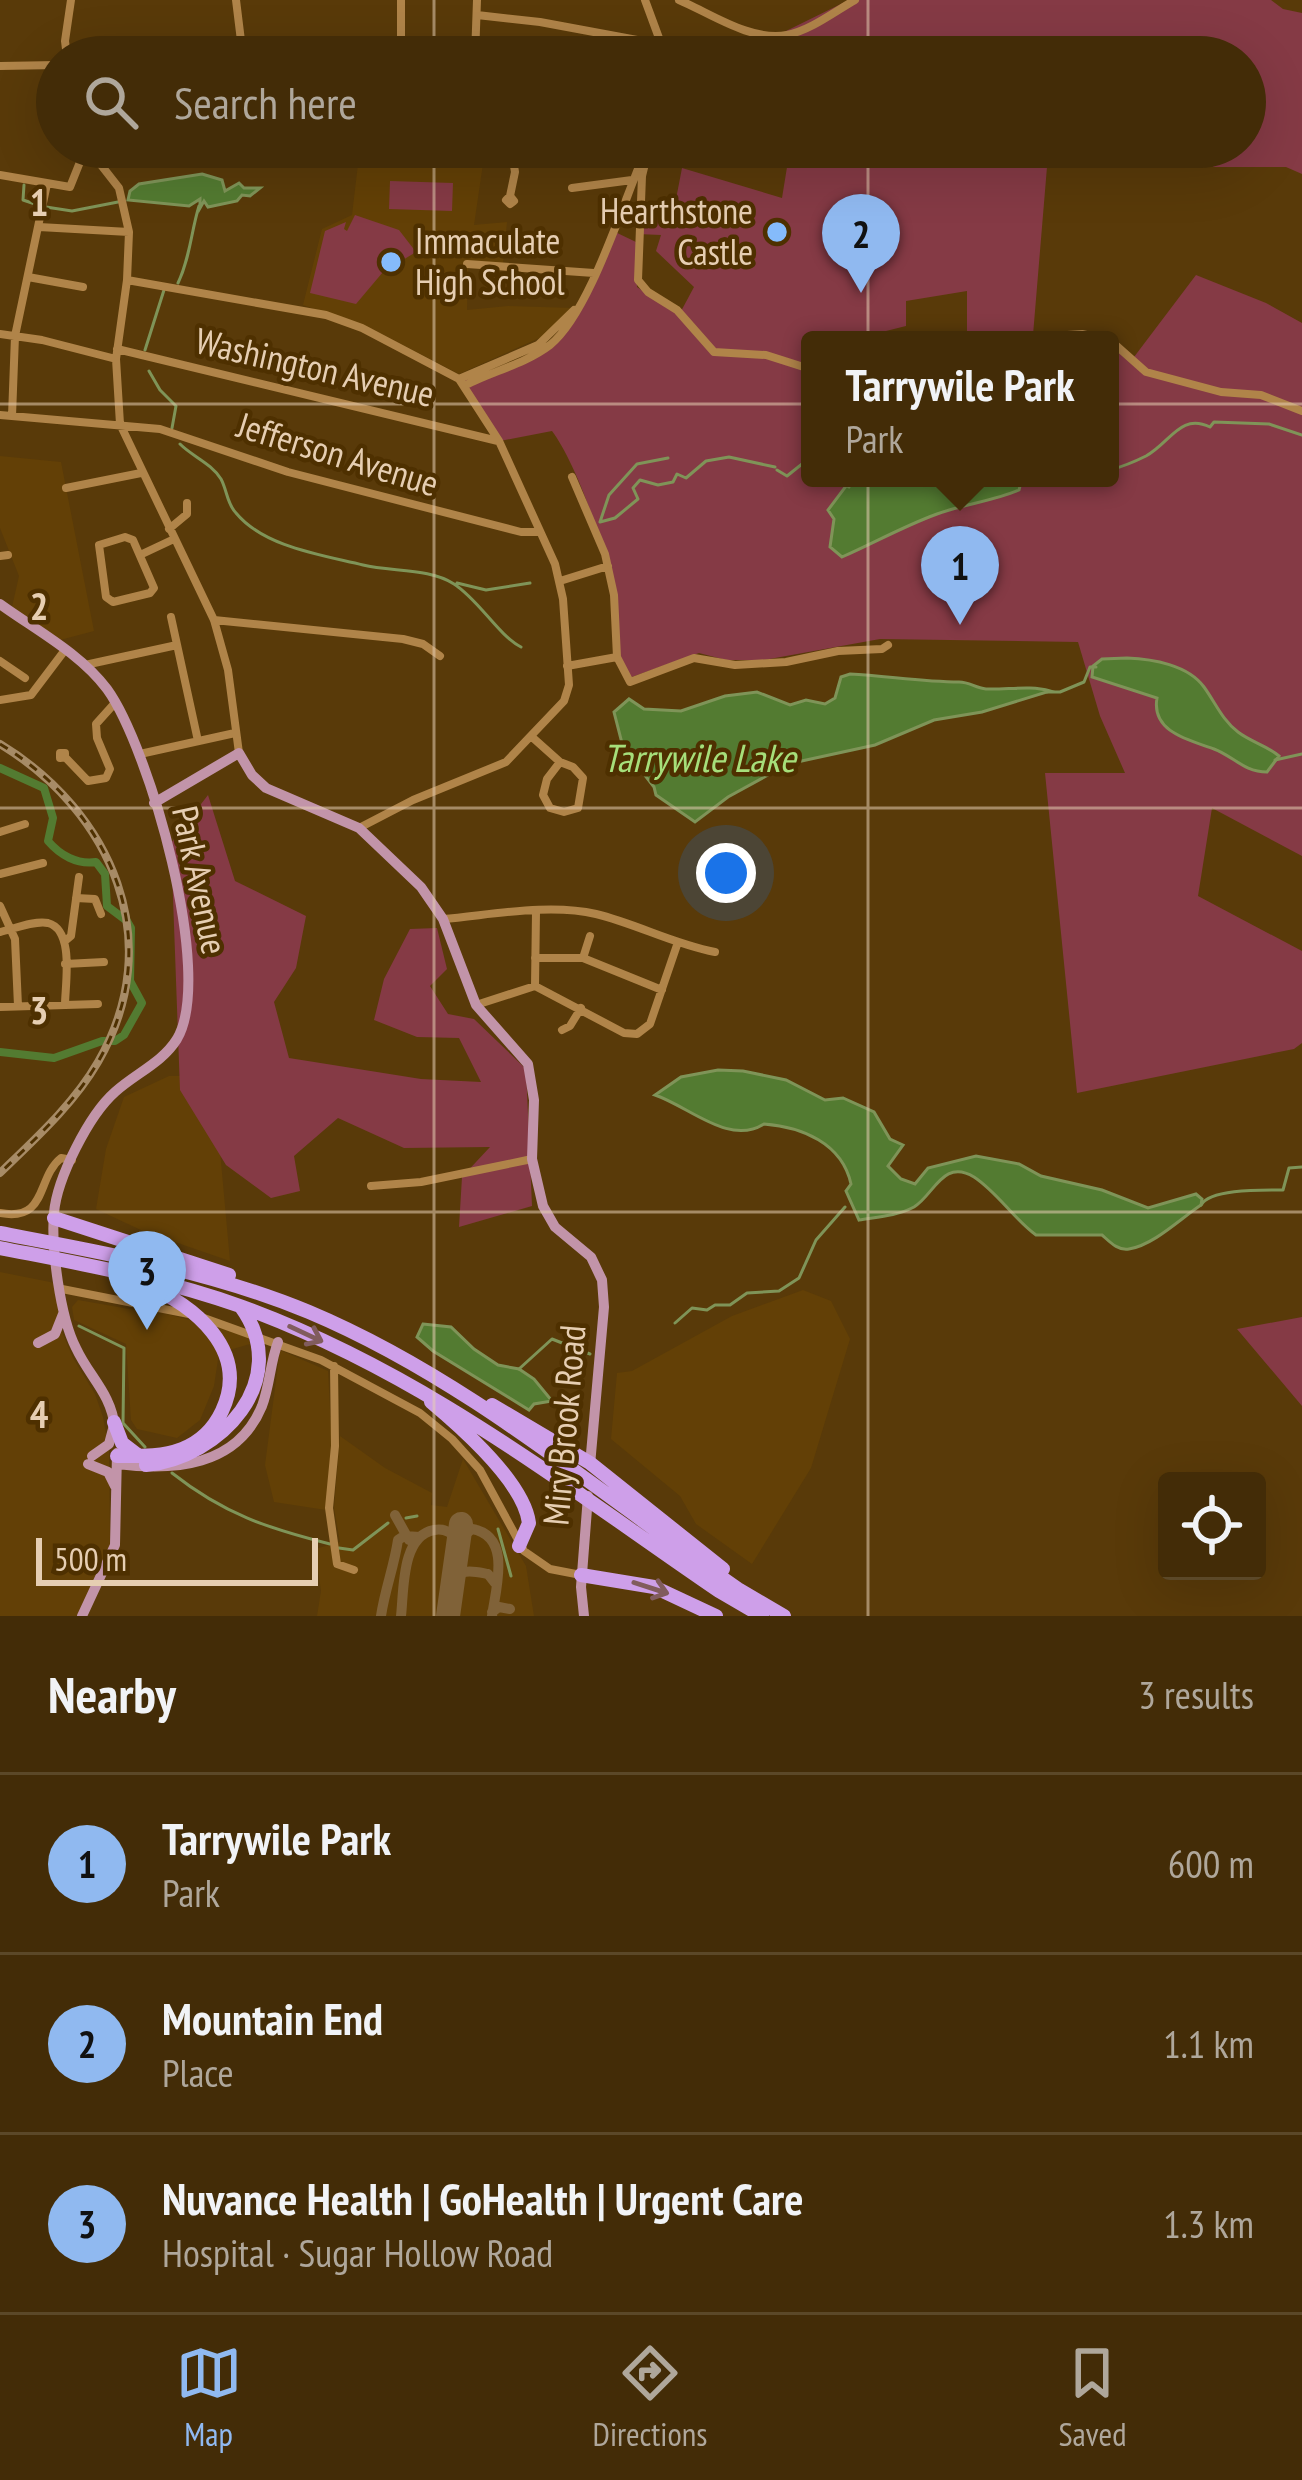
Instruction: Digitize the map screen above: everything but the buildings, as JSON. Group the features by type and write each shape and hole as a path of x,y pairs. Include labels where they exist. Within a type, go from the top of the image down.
{"highway":[{"path":"54,1218 199,1262 392,1352 590,1462 787,1616"},
{"path":"0,1233 46,1250"},
{"path":"0,1248 46,1250 216,1279 343,1327"},
{"path":"75,1255 196,1280 225,1292 250,1322 258,1360 248,1399 221,1436 189,1456 117,1460"},
{"path":"75,1255 175,1298 207,1324 228,1363 228,1396 207,1433 178,1451 142,1460"},
{"path":"75,1255 226,1301 365,1362 463,1413 574,1481"},
{"path":"392,1352 475,1402 574,1481 762,1616"},
{"path":"365,1362 437,1407 497,1468 527,1510 529,1530 519,1546"},
{"path":"114,1422 122,1443 142,1460"},
{"path":"604,1503 787,1616"},
{"path":"581,1575 643,1584 716,1616"}],"main road":[{"name":"Park Avenue","path":"2,610 85,665 116,703 140,754 154,803 183,914 190,983 186,1018 167,1053 104,1103 72,1160 60,1186 46,1250 62,1289 75,1347 109,1397 114,1422 118,1493 112,1553 82,1616"},
{"path":"154,803 238,753 266,788 359,828 421,887 443,919 476,1005"},
{"name":"Miry Brook Road","path":"476,1005 528,1064 534,1100 532,1159 548,1217 599,1268 604,1291 581,1575 584,1616"},
{"path":"38,1343 57,1331 64,1305"},
{"path":"118,1493 129,1471 142,1460 192,1465 238,1441 262,1404 278,1342"},
{"path":"114,1422 109,1444 90,1460 108,1472 118,1493"}],"street":[{"path":"66,36 71,0"},
{"path":"236,0 240,36"},
{"path":"400,36 401,0"},
{"path":"476,36 477,0"},
{"path":"644,0 660,36"},
{"path":"679,0 734,25 779,36 806,28 855,0"},
{"path":"477,15 612,36"},
{"path":"0,66 36,65"},
{"path":"0,175 70,187 78,168"},
{"path":"103,168 119,188 129,232 116,354 120,424 214,620 229,670 238,753"},
{"path":"510,196 514,168"},
{"path":"462,382 538,345 560,326 585,295 638,168"},
{"path":"644,168 635,269 641,286 676,310 714,352 766,355 801,366"},
{"path":"572,188 633,180"},
{"path":"12,416 16,336 47,184"},
{"path":"38,227 129,232"},
{"path":"467,264 594,273"},
{"path":"28,277 83,286"},
{"path":"127,280 326,314 462,382 499,442 540,532 560,581 569,686 564,701 496,768 425,795 359,828"},
{"name":"Washington Avenue","path":"0,334 116,354 499,442"},
{"path":"1119,348 1145,372 1215,391 1261,395 1302,411"},
{"path":"86,351 107,366 116,382"},
{"name":"Jefferson Avenue","path":"0,415 173,432 288,472 405,505 521,532 540,532"},
{"path":"66,488 141,473"},
{"path":"572,477 608,566 617,657 630,682 694,658 735,665 786,662 888,645"},
{"path":"169,529 187,514 187,503"},
{"path":"129,538 140,555 153,591 109,601 99,545 129,538"},
{"path":"140,555 174,539"},
{"path":"560,581 608,566"},
{"path":"171,617 198,741"},
{"path":"214,620 403,639 423,644 440,656"},
{"path":"85,665 177,645"},
{"path":"0,700 32,695 65,650"},
{"path":"568,666 617,657"},
{"path":"0,661 25,678"},
{"path":"65,758 88,782 106,778 110,769 96,724 116,703"},
{"path":"140,754 235,733"},
{"path":"532,737 583,778 578,808 564,812 550,808 543,795 543,787 560,763"},
{"path":"0,832 25,824"},
{"path":"0,874 43,863"},
{"path":"64,941 70,936 79,878"},
{"path":"76,898 95,899 101,914"},
{"path":"0,906 13,929 18,1006"},
{"path":"535,986 536,912"},
{"path":"443,919 593,913 677,945 715,952"},
{"path":"0,932 51,924 64,941 65,1005"},
{"path":"583,958 590,936"},
{"path":"476,1005 535,986 623,1033 638,1034 650,1024 677,945"},
{"path":"536,958 583,958 662,990"},
{"path":"65,964 104,962"},
{"path":"0,1006 98,1004"},
{"path":"562,1030 570,1026 580,1008"},
{"path":"371,1186 421,1182 532,1159"},
{"path":"0,1213 13,1215 29,1209 55,1162 72,1160"},
{"path":"62,1289 191,1314 278,1342 412,1408 460,1446 485,1478 519,1546 542,1565 581,1575"},
{"path":"334,1366 335,1446 329,1502 339,1566 354,1570"}],"shaded area":[{"path":"849,0 1271,0 1283,9 1302,13 1302,174 1286,167 1266,167 1266,36 783,36"},
{"name":"Immaculate High School","path":"358,168 482,168 474,225 507,222 503,264 468,261 467,310 573,308 546,335 459,374 376,331 303,305 322,229 352,215"},
{"path":"682,168 782,198 787,168 1047,168 1033,331 967,331 967,291 906,301 906,326 886,331 801,331 801,487 1119,487 1119,348 1134,357 1196,275 1302,323 1302,856 1212,808 1198,896 1302,951 1302,1043 1294,1049 1077,1093 1045,773 1125,773 1100,716 1078,642 880,639 764,660 726,660 699,653 629,678 619,652 598,535 561,444 552,431 500,441 464,380 522,359 552,340 580,302 611,230 636,242 637,287 679,315 694,287 656,251 661,235 637,234 638,218 664,216 665,202 676,199"},
{"path":"390,181 453,183 452,211 389,209"},
{"path":"355,215 399,230 416,252 383,272 356,304 310,293 325,231 346,222 347,231"},
{"path":"0,456 61,462 94,631 60,640 12,607 19,576 0,528"},
{"path":"208,795 235,881 306,916 296,968 274,1002 289,1058 421,1079 481,1082 459,1038 417,1037 374,1020 384,979 410,929 437,928 447,969 430,986 448,1014 474,1019 526,1069 532,1206 459,1227 462,1177 490,1147 404,1148 338,1118 294,1156 300,1191 271,1198 226,1165 180,1090 171,843"},
{"path":"169,1076 231,1076 217,1118 230,1261 96,1209 106,1149 124,1097"},
{"path":"0,1272 55,1283 62,1332 103,1417 109,1450 110,1547 78,1616 0,1616"},
{"path":"803,1290 831,1301 850,1339 811,1468 752,1564 696,1524 680,1496 611,1439 617,1373 632,1371 732,1316"},
{"path":"78,1300 135,1310 137,1306 249,1336 250,1344 219,1353 214,1386 200,1420 177,1438 137,1429 131,1420 126,1344 74,1320 72,1307"},
{"path":"1302,1317 1302,1406 1237,1329"},
{"path":"280,1350 328,1371 332,1448 326,1510 274,1502 265,1465"},
{"path":"340,1436 432,1493 431,1505 447,1507 463,1459 526,1566 534,1616 317,1616 321,1591 315,1549 340,1542 334,1508"}],"water":[{"path":"202,174 222,180 225,191 239,183 244,188 260,188 237,201 208,207 204,201 200,208 200,199 189,206 128,200 139,184"},
{"path":"845,487 1020,487 937,514 842,557 830,547 834,519 828,510"},
{"path":"1102,659 1159,662 1189,673 1232,727 1279,756 1267,772 1252,769 1174,733 1160,719 1157,698 1092,677 1093,666"},
{"name":"Tarrywile Lake","path":"841,677 1050,691 982,712 934,720 875,745 788,764 728,797 695,822 656,795 623,747 614,712 629,699 644,709 681,711 725,696 757,692 790,705 806,700 825,704 835,698"},
{"path":"718,1070 786,1080 825,1100 843,1098 874,1112 890,1139 903,1145 888,1166 901,1179 915,1184 928,1168 976,1156 1019,1164 1041,1176 1102,1190 1148,1208 1196,1194 1201,1205 1157,1237 1125,1249 1102,1235 1036,1235 982,1183 954,1172 914,1207 859,1220 846,1191 851,1184 846,1170 818,1140 764,1124 751,1130 723,1128 655,1095 681,1077"},
{"path":"423,1324 451,1327 498,1365 519,1369 534,1379 552,1401 534,1404 529,1410 433,1351 417,1337"}],"waterway":[{"path":"24,185 23,200 38,205"},
{"path":"46,207 72,211 118,202"},
{"path":"178,283 199,206"},
{"path":"145,350 164,290"},
{"path":"149,371 176,406 172,428"},
{"path":"1119,466 1146,456 1191,424 1269,424 1302,435"},
{"path":"180,444 217,473 233,509 262,534 312,553 444,579 521,647"},
{"path":"600,522 615,518 638,499 633,488 640,480 658,485 673,482 677,474 686,478 706,461 729,457 775,467"},
{"path":"600,522 609,495 637,464 668,458"},
{"path":"777,470 787,476 801,465"},
{"path":"457,583 486,590 530,583"},
{"path":"1047,692 1084,682 1090,667 1096,667"},
{"path":"1275,760 1302,754"},
{"path":"0,768 44,788 53,818 48,841 63,855 96,862 105,874 107,906 131,928 130,981 142,1003 124,1035 115,1041 54,1058 0,1052"},
{"path":"1201,1205 1225,1193 1283,1190 1289,1168 1302,1167"},
{"path":"675,1323 692,1308 730,1305 747,1293 779,1291 799,1278 816,1240 845,1207"},
{"path":"79,1326 124,1348 123,1423 145,1447"},
{"path":"519,1369 552,1339 590,1354"},
{"path":"172,1473 247,1518 330,1544"},
{"path":"406,1518 417,1516"},
{"path":"339,1548 353,1550 388,1523"},
{"path":"498,1529 511,1576"}],"taxiway":[{"path":"395,1515 409,1540"},
{"path":"459,1539 472,1529 493,1541 499,1564 492,1616"},
{"path":"401,1616 406,1566 415,1542 438,1530 459,1542"},
{"path":"381,1616 398,1540 420,1537"},
{"path":"453,1585 467,1572 488,1574 495,1583"},
{"path":"492,1612 499,1607 510,1609"}],"runway":[{"path":"448,1616 461,1524"}],"railway":[{"path":"0,744 39,772 72,805 99,843 117,883 127,926 128,971 118,1016 88,1078 0,1173"}],"place":[{"name":"Hearthstone Castle","path":"777,232"},
{"name":"Immaculate High School","path":"391,262"},
{"name":"Mountain End","path":"861,293"},
{"name":"Tarrywile Park","path":"960,625"},
{"name":"Nuvance Health | GoHealth | Urgent Care","path":"147,1330"}]}
